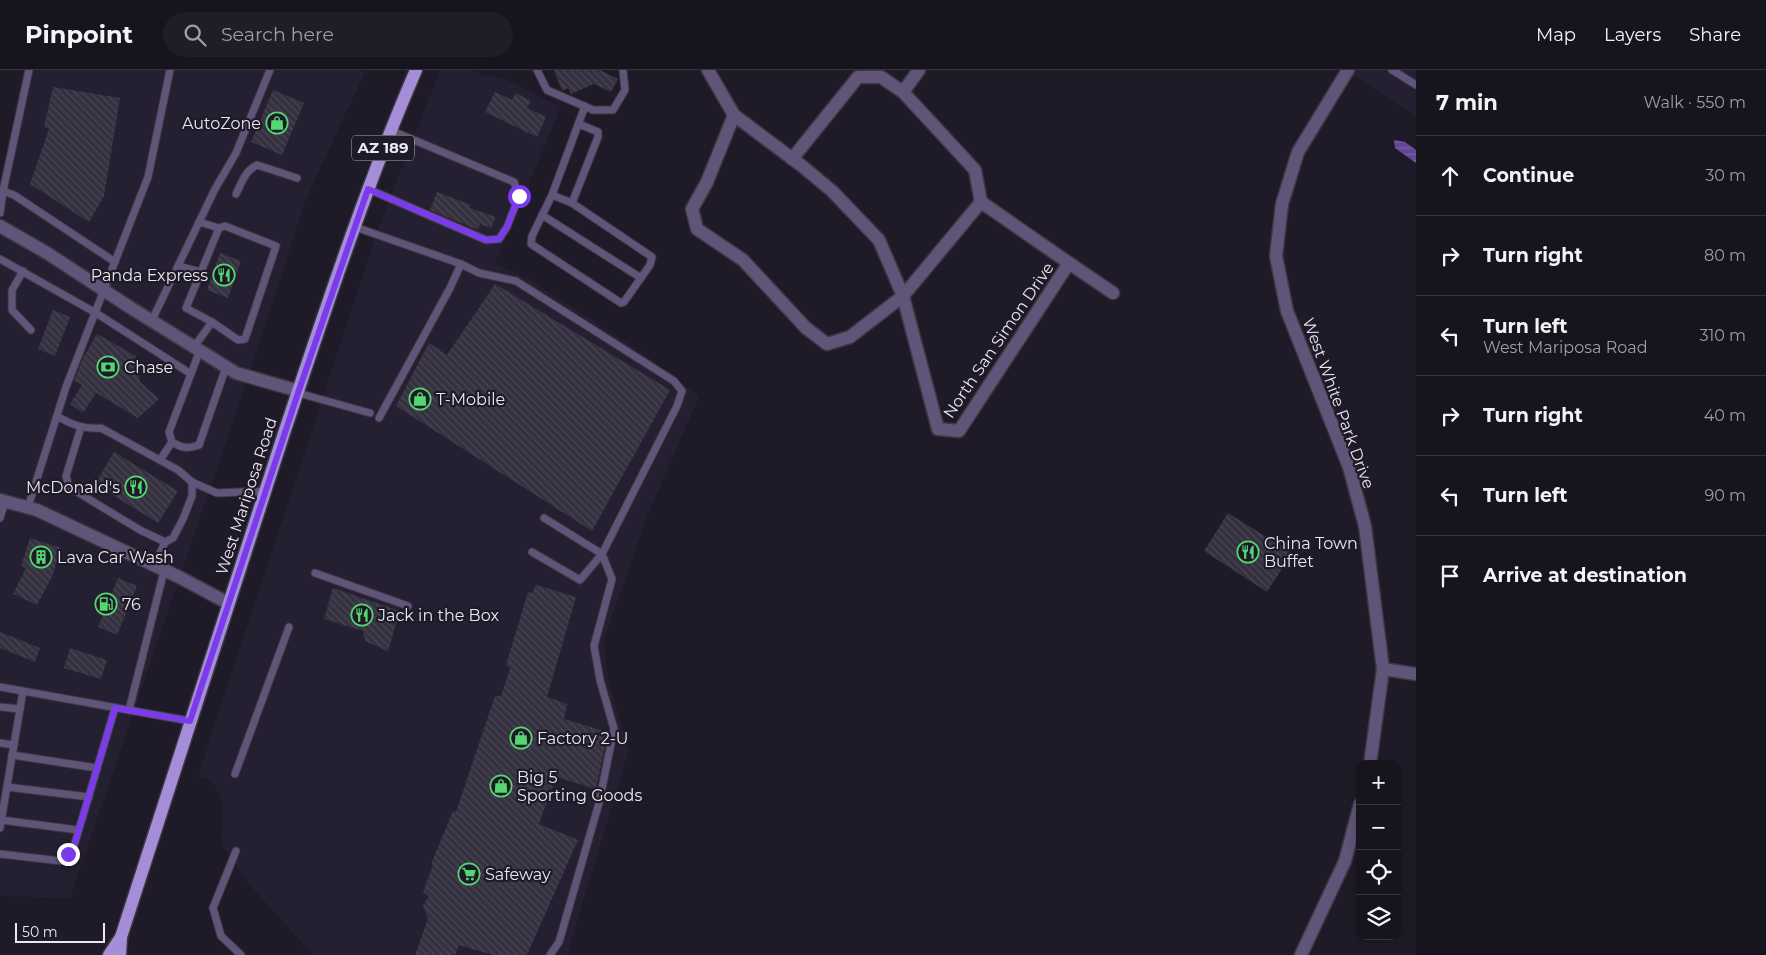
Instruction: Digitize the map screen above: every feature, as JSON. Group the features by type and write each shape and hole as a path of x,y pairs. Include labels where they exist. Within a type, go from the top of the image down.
{"main road":[{"name":"West Mariposa Road","path":"120,955 121,937 265,490 368,189 390,130 416,70"},
{"name":"West Mariposa Road","path":"109,955 121,937"}],"street":[{"name":"North San Simon Drive","path":"708,70 734,115 832,191 879,240 903,296 938,429 960,431 1069,263"},
{"path":"903,92 919,70"},
{"name":"West White Park Drive","path":"1348,70 1298,152 1282,204 1276,256 1288,311 1348,467 1365,526 1382,669 1371,760"},
{"path":"734,115 707,182 692,209 697,230 744,260 806,328 827,344 850,337 903,296 982,202 975,170 903,92 882,77 858,77 792,159"},
{"name":"North San Simon Drive","path":"982,202 1113,293"},
{"path":"0,226 47,253 236,373 298,392"},
{"path":"3,501 28,507 159,568 228,603"},
{"path":"1382,669 1416,674"},
{"path":"1301,955 1345,861 1360,805"}],"lane":[{"path":"0,213 29,70"},
{"path":"28,507 66,387 148,177 170,70"},
{"path":"152,320 199,222 236,152 270,70"},
{"path":"537,70 547,90 593,110 613,110 625,90 623,70"},
{"path":"1392,70 1416,85"},
{"path":"552,195 572,203 652,257 650,264 624,302 621,303 531,244 532,236 552,195 585,106"},
{"path":"572,203 598,138 598,132 579,124"},
{"path":"368,189 486,240 499,239 507,227 519,196 514,182 390,130"},
{"path":"236,194 245,175 257,165 298,178"},
{"path":"3,191 14,195 115,262"},
{"path":"542,215 641,278"},
{"path":"199,222 219,228 225,226 276,246 244,339 238,340 212,322 186,308 219,228"},
{"path":"355,228 461,264 479,272 516,281 674,381 682,391 678,406 602,554 580,580 532,552"},
{"path":"0,258 96,312 191,374"},
{"path":"379,418 450,288 461,264"},
{"path":"178,266 201,272"},
{"path":"23,271 12,290 12,310 32,330"},
{"path":"212,322 197,348 191,374 168,432 172,442 180,447 191,448 198,445 226,367"},
{"path":"298,392 370,413"},
{"path":"57,416 70,424 87,428 101,428 178,470 192,482 217,493 265,490"},
{"path":"81,427 66,476 69,487 140,530 165,542"},
{"path":"160,460 172,442"},
{"path":"165,542 173,538 183,519 192,496 192,482"},
{"path":"0,518 3,501"},
{"path":"544,518 602,554 612,579 594,646 600,680 614,729 594,822 559,942 550,955"},
{"path":"129,710 165,542"},
{"path":"315,573 408,606"},
{"path":"235,774 289,627"},
{"path":"0,687 190,721"},
{"path":"0,828 23,691"},
{"path":"0,707 20,709"},
{"path":"0,854 61,862 74,846 115,708"},
{"path":"0,742 14,745"},
{"path":"12,755 97,768"},
{"path":"7,787 89,797"},
{"path":"1,820 78,830"},
{"path":"236,851 213,908 221,936 241,955"}],"shaded area":[{"path":"23,70 366,70 306,199 253,363 70,898 0,896 0,185"},
{"path":"440,70 472,70 480,74 507,80 561,107 495,264 529,279 641,352 699,397 647,517 604,640 608,680 629,750 567,955 313,955 246,881 221,844 223,814 221,797 212,781 198,776 378,229"},
{"path":"1356,70 1416,70 1416,116 1353,75"},
{"path":"1394,140 1405,142 1416,150 1416,163 1395,148"}],"building":[{"path":"554,70 600,70 618,79 611,92 594,84 571,94 568,88 562,91"},
{"path":"53,87 120,98 104,196 89,222 30,184 49,129 44,127"},
{"name":"AutoZone","path":"273,90 304,103 282,155 251,142"},
{"path":"495,92 512,100 516,93 531,101 527,108 546,117 537,137 485,112"},
{"path":"437,192 471,205 470,208 496,217 491,228 480,224 478,230 430,210"},
{"name":"Panda Express","path":"220,253 241,261 228,298 207,290"},
{"path":"495,284 670,390 592,531 396,406 429,343 447,355"},
{"path":"53,310 70,317 55,356 38,349"},
{"name":"Chase","path":"97,334 136,356 140,382 159,399 138,418 96,393 83,413 70,404 82,385 74,381 83,358"},
{"path":"114,452 178,491 158,523 95,484"},
{"name":"China Town Buffet","path":"1228,513 1292,553 1267,592 1204,551"},
{"path":"30,538 61,548 52,577 37,605 13,594 26,568 21,566"},
{"path":"118,578 137,586 117,635 98,627"},
{"path":"536,585 576,597 547,697 567,704 564,719 608,732 596,789 556,777 539,824 578,840 527,955 493,955 459,945 455,955 415,955 428,919 423,906 429,896 423,892 433,865 431,864 453,811 456,812 495,696 501,696 510,668 506,665 528,592 532,593"},
{"name":"Jack in the Box","path":"333,588 400,611 388,651 365,641 363,631 324,619"},
{"path":"0,632 40,648 35,662 0,648"},
{"path":"70,648 107,660 101,679 64,668"}],"place":[{"name":"AutoZone","path":"277,123"},
{"name":"Panda Express","path":"224,275"},
{"name":"Chase","path":"108,367"},
{"name":"T-Mobile","path":"420,399"},
{"name":"McDonald's","path":"136,487"},
{"name":"China Town Buffet","path":"1248,552"},
{"name":"Lava Car Wash","path":"41,557"},
{"name":"76","path":"106,604"},
{"name":"Jack in the Box","path":"362,615"},
{"name":"Factory 2-U","path":"521,738"},
{"name":"Big 5 Sporting Goods","path":"501,786"},
{"name":"Safeway","path":"469,874"}],"route":[{"path":"68,854 74,846 115,708 190,721 298,393 368,189 486,240 499,239 507,227 519,196"}]}
